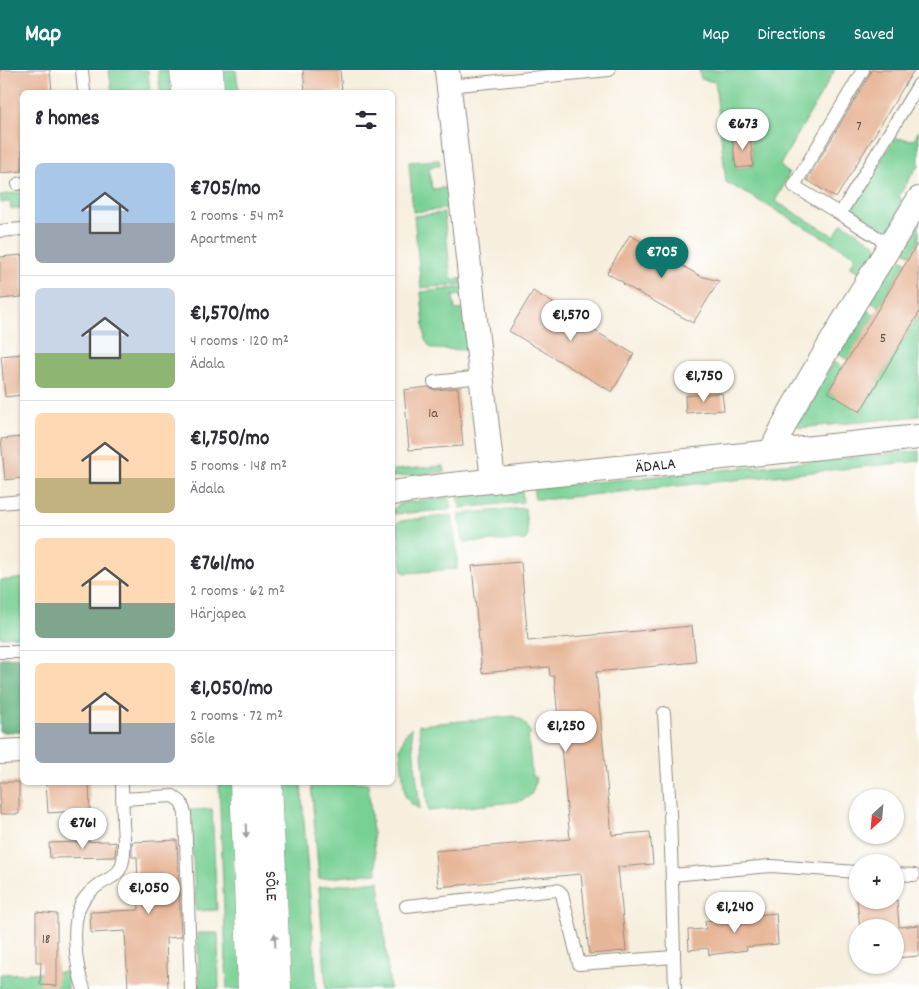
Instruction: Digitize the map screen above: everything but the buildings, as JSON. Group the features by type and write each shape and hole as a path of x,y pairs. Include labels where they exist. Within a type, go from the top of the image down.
{"main road":[{"path":"184,70 186,90"},
{"path":"209,70 210,90"},
{"name":"SÕLE","path":"244,785 252,989"},
{"name":"SÕLE","path":"268,785 277,989"}],"street":[{"path":"448,78 493,481"},
{"path":"771,452 791,411 850,310 919,199"},
{"name":"ÄDALA","path":"395,492 919,437"},
{"path":"0,752 20,751"}],"lane":[{"path":"82,70 84,90"},
{"path":"448,78 609,70"},
{"path":"863,70 794,186 890,246"},
{"path":"840,214 919,84"},
{"path":"0,230 20,229"},
{"path":"434,382 481,377"},
{"path":"0,503 20,501"},
{"path":"0,652 20,652"},
{"path":"664,713 670,812 675,989"},
{"path":"84,989 76,960 75,931 78,911 83,899 97,886 113,877 121,868 124,849 122,785"},
{"path":"122,799 174,796 182,802 185,813 191,989"},
{"path":"672,874 772,866 849,871"},
{"path":"904,874 914,875"},
{"path":"406,906 556,890 562,894 580,964 674,957"}],"green space":[{"path":"109,70 148,70 150,90 112,90"},
{"path":"158,70 173,70 175,90 160,90"},
{"path":"218,70 236,70 239,90 220,90"},
{"path":"699,70 835,70 780,165 789,174 775,201 834,236 842,223 874,243 878,248 866,275 850,267 856,256 726,182 715,82 701,79","holes":["750,134 753,166 736,168 732,136"]},
{"path":"919,131 919,167 916,168 899,196 907,209 889,234 882,233 854,216 851,209 895,138 913,140"},
{"path":"439,160 440,166 429,167 432,189 455,187 458,208 413,212 409,162"},
{"path":"20,192 20,208 11,209 10,202 0,203 0,195"},
{"path":"444,213 451,279 465,279 465,284 421,288 414,216"},
{"path":"919,219 919,241 911,255 901,249"},
{"path":"896,257 906,262 879,307 870,302"},
{"path":"466,287 466,295 453,296 455,310 468,309 469,349 434,349 430,347 425,340 421,292"},
{"path":"865,309 875,315 848,360 838,354"},
{"path":"919,313 919,416 799,428 795,424 834,362 843,367 828,392 860,411"},
{"path":"919,451 919,461 551,499 535,499 533,488"},
{"path":"444,466 445,472 395,477 395,470"},
{"path":"522,490 523,502 460,508 458,496"},
{"path":"449,497 451,507 449,510 395,514 395,508 402,503"},
{"path":"525,508 528,536 525,540 465,542 463,540 459,514"},
{"path":"452,515 457,569 403,572 397,523 400,521"},
{"path":"20,578 20,636 0,637 0,580"},
{"path":"20,657 20,732 0,732 0,658"},
{"path":"514,716 523,721 531,734 528,735 532,777 536,777 531,795 514,802 428,811 419,725"},
{"path":"411,728 420,809 407,800 405,795 400,749 405,735"},
{"path":"219,785 236,785 244,989 227,989"},
{"path":"276,785 301,785 317,989 287,989"},
{"path":"311,785 368,785 377,873 319,879"},
{"path":"212,809 217,910 196,911 190,810"},
{"path":"379,881 390,989 326,989 319,887"},
{"path":"197,933 218,933 219,989 200,989"},
{"path":"68,972 68,989 0,989 0,974"}]}
